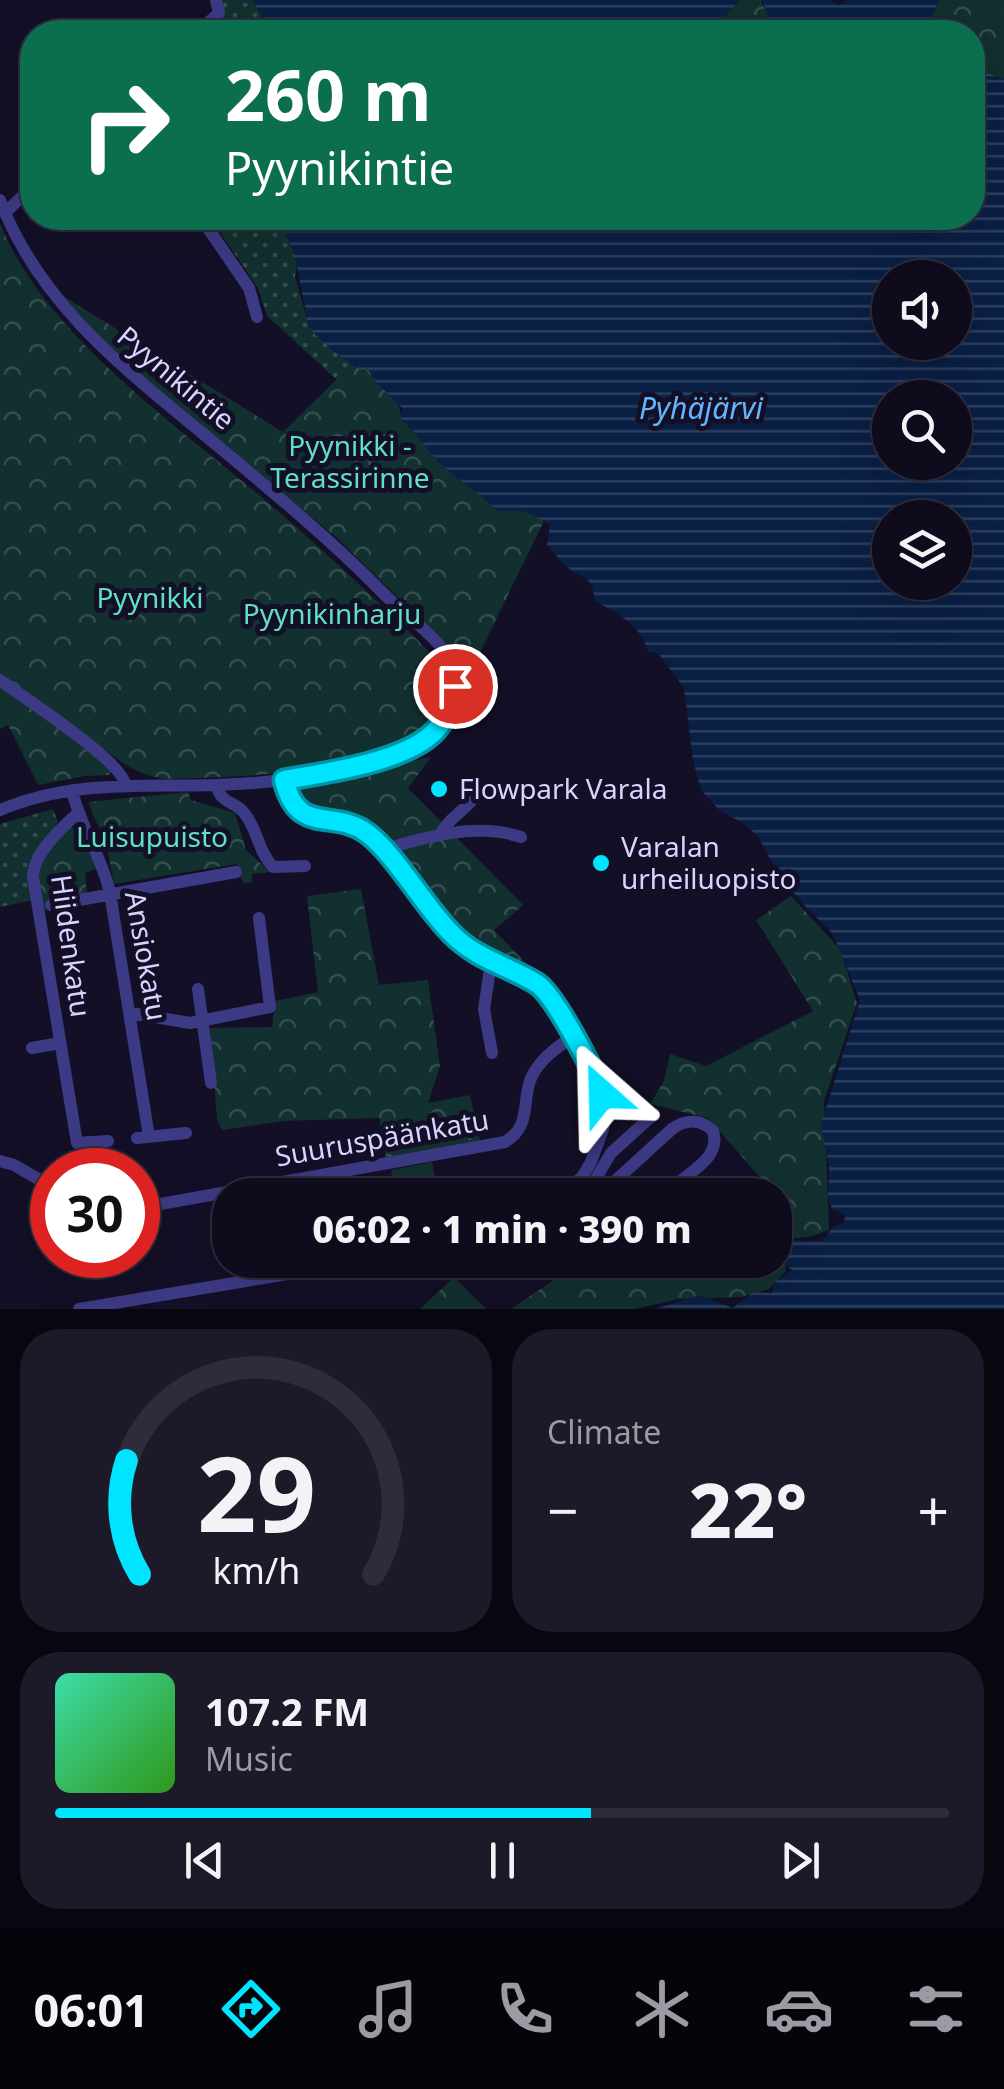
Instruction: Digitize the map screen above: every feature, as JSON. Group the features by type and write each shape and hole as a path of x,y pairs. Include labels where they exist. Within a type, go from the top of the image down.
{"street":[{"name":"Pyynikintie","path":"0,810 27,799 125,784 216,785 284,780 396,754 424,740 440,725 451,705 455,686 452,664 437,645 337,549 98,345 38,272 2,207"},
{"path":"209,230 248,288 256,317"},
{"path":"0,680 96,751 121,772 125,784"},
{"path":"284,780 288,794 302,814 364,831 453,936 491,964 541,986 597,1078 604,1114 596,1178"},
{"path":"216,785 222,800 244,812 262,856 273,867 305,866"},
{"name":"Ansiokatu","path":"72,790 77,814 104,865 110,893 131,1013 143,1137 186,1133"},
{"path":"441,833 474,798"},
{"name":"Hiidenkatu","path":"77,814 33,870 77,1142 108,1141"},
{"path":"382,850 441,833 507,832 521,838"},
{"path":"51,905 236,872"},
{"path":"131,1013 190,1023 270,1007 258,918"},
{"path":"491,964 484,1009 492,1052"},
{"path":"198,989 210,1083"},
{"name":"Suuruspäänkatu","path":"160,1204 505,1142 522,1124 529,1084 536,1072 553,1051 573,1037"},
{"path":"32,1048 60,1043"},
{"path":"600,1178 611,1152 654,1114"},
{"path":"618,1178 678,1125 697,1122 710,1127 716,1142 711,1154 684,1178"},
{"path":"0,1160 30,1174"},
{"path":"79,1309 263,1278"}],"green space":[{"path":"219,0 252,0 265,20 224,20"},
{"path":"740,0 766,0 761,2 771,20 721,20"},
{"path":"939,0 1004,0 1004,78 985,76 985,20 944,20 932,16"},
{"name":"Pyynikki","path":"0,223 20,264 47,302 116,375 265,500 438,660 444,676 443,692 439,704 420,728 391,746 315,768 164,779 128,766 0,674"},
{"path":"218,230 284,230 287,234 298,260 295,276 309,327 352,364 337,380 267,316 258,288"},
{"name":"Pyynikki - Terassirinne","path":"63,296 283,432 352,364 363,371 366,368 395,398 401,420 447,469 498,511 528,512 544,521 474,672 337,538 114,353"},
{"path":"0,685 73,738 111,770 109,775 38,785 8,725 0,729"},
{"path":"431,757 408,788 523,905 494,930 539,977 479,949 368,827 313,813 303,805 296,785"},
{"name":"Luisupuisto","path":"188,792 191,800 235,813 246,850 270,872 252,874 252,882 243,883 236,864 114,884 107,847 88,802"},
{"path":"53,809 58,822 30,866 33,900 0,907 0,824"},
{"path":"67,827 73,828 91,851 98,868 85,873 87,893 49,899 50,909 42,910 42,865"},
{"path":"361,889 379,985 428,980 440,1066 428,1103 470,1095 480,1141 386,1158 379,1118 283,1121 222,1130 217,1119 210,1028 272,1027 275,1001 318,992 307,896"},
{"path":"791,896 840,949 857,1003 824,1101 829,1230 813,1236 792,1239 792,1178 761,1178 708,1118 650,1104 664,1081 670,1054 706,1066 813,1011 756,920"},
{"path":"432,1162 435,1178 392,1178 391,1170"},
{"path":"455,1278 486,1309 420,1309"},
{"path":"556,1278 779,1278 769,1289 741,1297 679,1299 634,1309 511,1309"}],"water":[{"path":"252,0 740,0 721,20 265,20"},
{"path":"762,0 831,0 839,5 848,0 939,0 932,16 940,20 770,20"},
{"name":"Pyhäjärvi","path":"985,76 1004,78 1004,1309 655,1309 700,1295 733,1308 753,1292 772,1293 775,1282 792,1278 792,1240 822,1241 834,1226 844,1224 845,1215 832,1209 828,1198 829,1167 821,1124 860,1000 833,934 775,869 758,836 720,811 701,790 684,688 658,653 648,652 634,627 595,601 588,580 570,569 547,545 550,525 526,512 498,511 435,458 401,420 402,408 367,368 363,371 350,363 313,332 307,322 297,269 283,230 985,230"}],"place":[{"name":"Flowpark Varala","path":"439,789"},
{"name":"Varalan urheiluopisto","path":"601,863"}],"route":[{"path":"455,686 444,718 424,740 396,754 284,780 288,794 302,814 354,826 371,836 464,946 491,964 544,989 586,1058 602,1094"}],"park label":[{"name":"Pyynikinharju","path":"332,614"}]}
